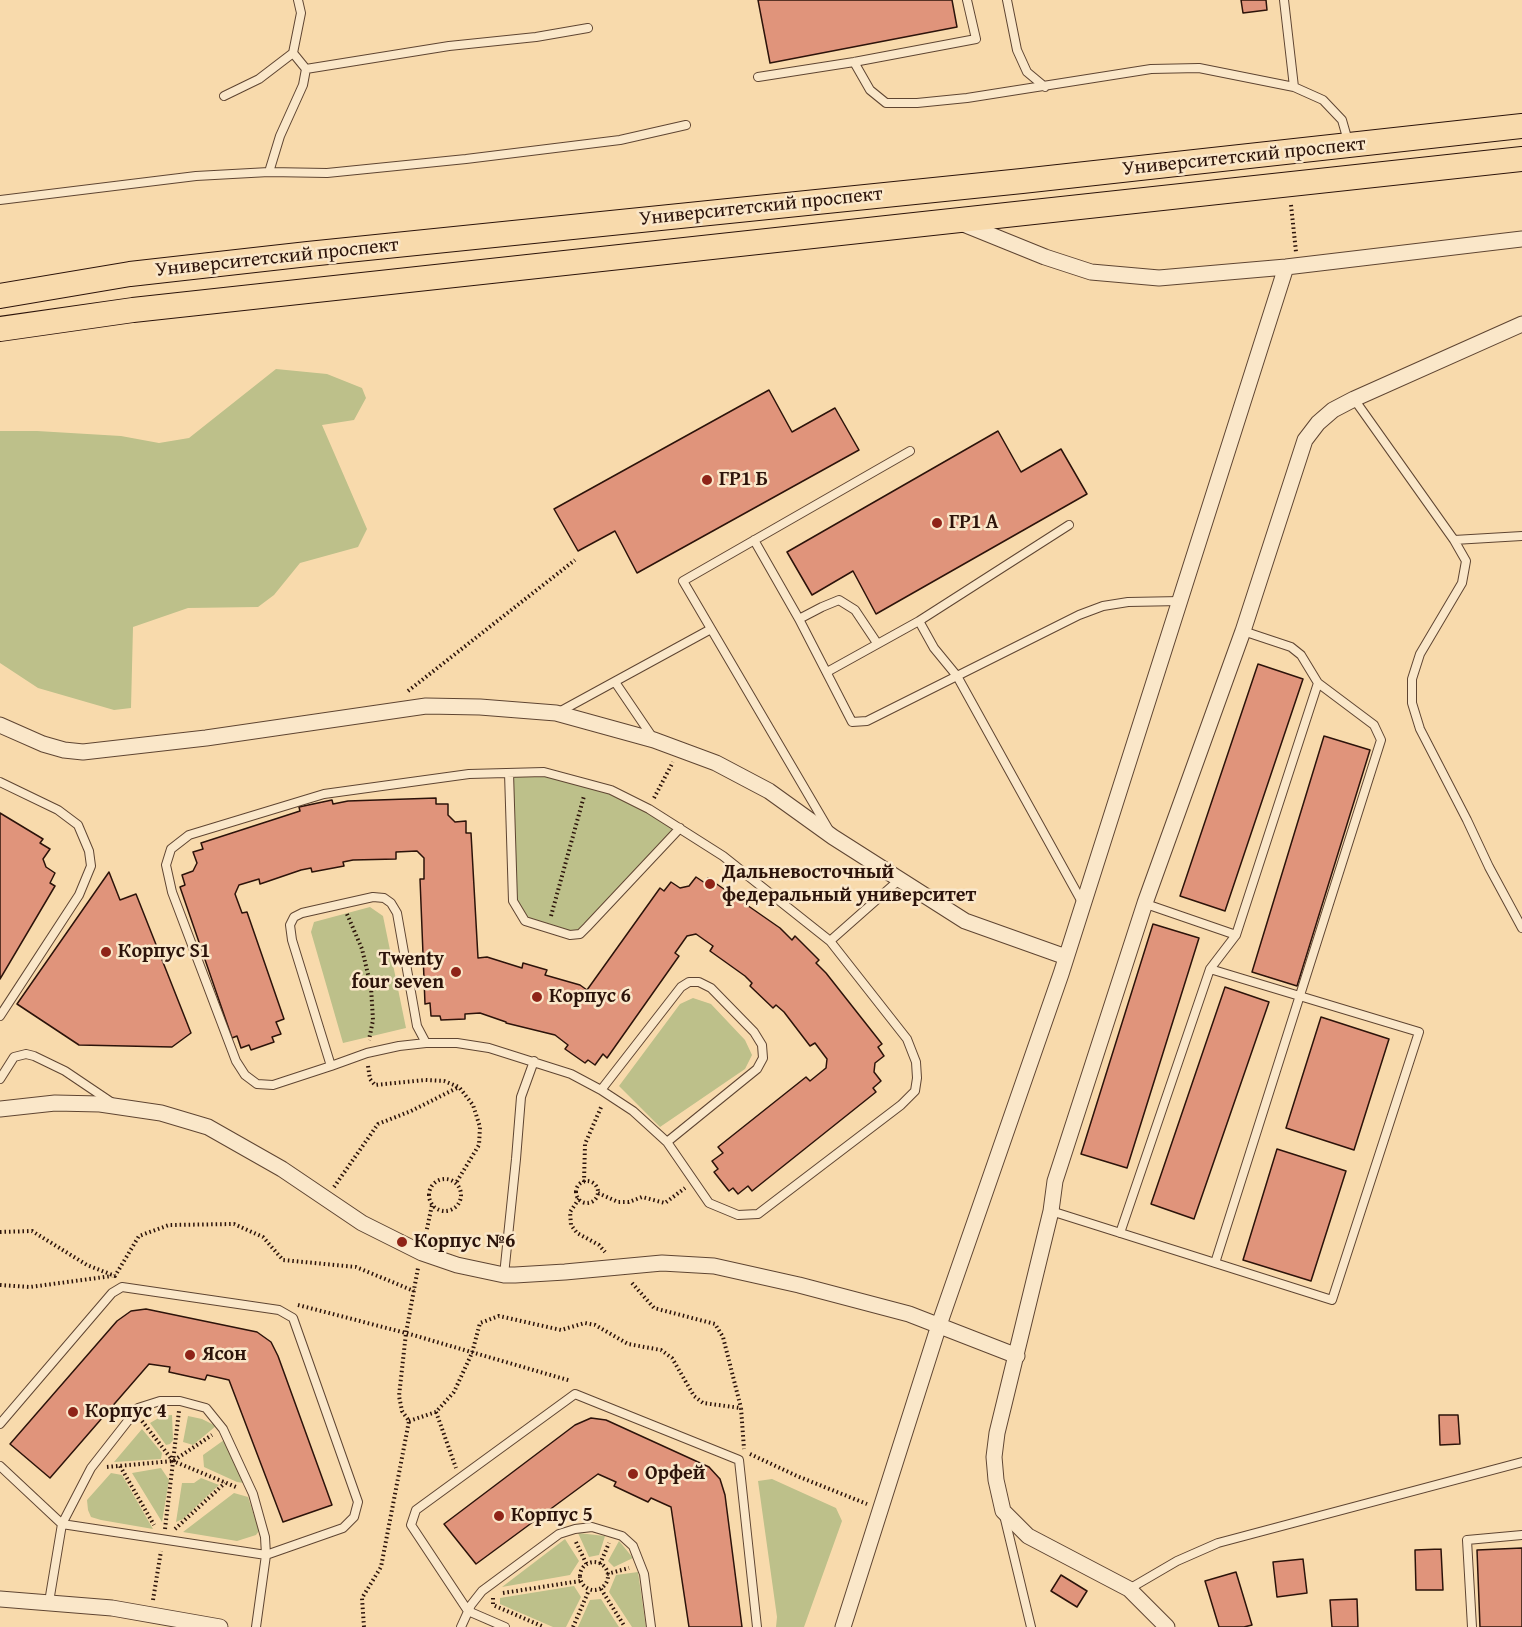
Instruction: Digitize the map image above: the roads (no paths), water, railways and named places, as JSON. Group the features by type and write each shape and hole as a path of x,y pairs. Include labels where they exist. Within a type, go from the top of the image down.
{"main road":[{"name":"Университетский проспект","path":"0,296 130,274 273,258 1522,126"},
{"name":"Университетский проспект","path":"0,329 191,304 1522,159"},
{"path":"949,188 953,220"}],"street":[{"path":"953,220 1045,257 1091,272 1159,278 1292,267 1522,239"},
{"path":"843,1627 939,1325 1066,957 1292,267"},
{"path":"1167,1627 1129,1589 1028,1536 1003,1511 996,1480 994,1457 997,1433 1051,1210 1055,1181 1146,904 1243,631 1305,440 1318,423 1334,410 1354,399 1522,324"},
{"path":"0,725 43,744 83,752 206,738 426,706 480,707 556,713 654,740 716,764 769,791 833,837 965,921 1066,957"},
{"path":"0,1109 55,1103 117,1106 161,1113 208,1127 282,1169 362,1223 422,1253 457,1266 504,1275 662,1263 714,1266 799,1285 909,1314 1017,1356"},
{"path":"0,1599 49,1602 151,1614 220,1627"}],"lane":[{"path":"224,96 259,79 293,53 301,13 298,0"},
{"path":"758,77 976,39 967,0"},
{"path":"1007,0 1017,50 1028,72 1045,87"},
{"path":"1284,0 1294,87"},
{"path":"306,69 449,46 536,37 588,28"},
{"path":"269,172 280,136 303,85 306,69 293,53"},
{"path":"854,62 870,90 886,103 917,103 968,98 1151,69 1199,68 1294,87 1323,100 1342,120 1349,145"},
{"path":"0,200 146,181 269,172 327,173 477,157 620,140 686,126"},
{"path":"1354,399 1454,540 1466,561 1466,572 1462,583 1420,654 1412,679 1412,703 1420,729 1522,928"},
{"path":"833,837 683,581 910,451"},
{"path":"827,672 919,621 1069,525"},
{"path":"1454,540 1522,536"},
{"path":"754,540 799,619 852,722 867,721 1079,615 1103,606 1128,602 1181,601"},
{"path":"799,619 839,600 855,610 877,643"},
{"path":"919,621 934,648 957,676 1083,904"},
{"path":"556,713 711,629"},
{"path":"1215,1263 1382,740 1374,725 1318,683 1301,655 1291,647 1243,631"},
{"path":"615,682 654,740"},
{"path":"1120,1233 1210,969 1236,935 1318,683"},
{"path":"544,772 611,790 649,809 723,856 830,941 907,1039 916,1062 915,1091 901,1105 758,1214 738,1215 709,1203 667,1142 633,1111 571,1074 489,1048 457,1043 399,1046 367,1053 273,1085 256,1084 245,1075 236,1061 219,1021 172,892 166,865 171,849 189,835 324,794 469,774 509,773 544,772"},
{"path":"509,773 513,901 525,921 570,935 580,934 680,828"},
{"path":"0,782 58,810 78,825 89,851 91,866 79,895 0,1016"},
{"path":"830,941 899,880"},
{"path":"331,1066 292,940 290,925 294,917 302,913 373,897 384,898 391,903 397,913 417,1026 426,1043"},
{"path":"1146,904 1236,935"},
{"path":"1051,1210 1332,1300 1419,1032 1210,969"},
{"path":"604,1092 681,987 689,982 699,982 711,988 754,1032 762,1045 763,1058 757,1070 667,1142"},
{"path":"0,1079 14,1057 26,1054 65,1071 117,1106"},
{"path":"504,1275 517,1149 519,1104 534,1061"},
{"path":"0,1424 112,1293 122,1287 279,1310 293,1318 357,1502 354,1517 343,1528 266,1555 62,1524 0,1466"},
{"path":"505,1627 468,1611 411,1525 416,1510 575,1394 739,1460 757,1627"},
{"path":"49,1602 62,1524 91,1468 135,1411 160,1401 180,1401 206,1408 223,1429 253,1494 265,1537 266,1555 256,1627"},
{"path":"1129,1589 1177,1561 1218,1543 1522,1461"},
{"path":"1003,1511 1031,1627"},
{"path":"461,1627 468,1611 482,1591 559,1534 592,1527 622,1536 633,1546 641,1565 651,1627"},
{"path":"1472,1627 1467,1540 1522,1535"}],"place":[{"name":"ГР1 Б","path":"707,480"},
{"name":"ГР1 А","path":"937,523"},
{"name":"Дальневосточный федеральный университет","path":"710,884"},
{"name":"Корпус S1","path":"106,952"},
{"name":"Twenty four seven","path":"456,972"},
{"name":"Корпус 6","path":"537,997"},
{"name":"Корпус №6","path":"402,1242"},
{"name":"Ясон","path":"190,1355"},
{"name":"Корпус 4","path":"73,1412"},
{"name":"Орфей","path":"633,1474"},
{"name":"Корпус 5","path":"499,1516"}]}
